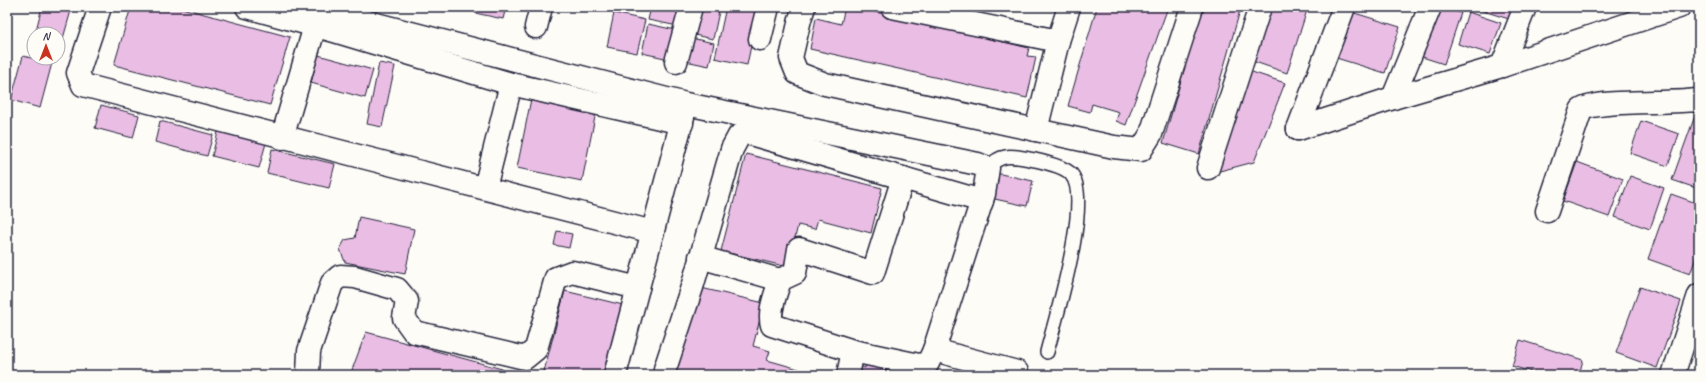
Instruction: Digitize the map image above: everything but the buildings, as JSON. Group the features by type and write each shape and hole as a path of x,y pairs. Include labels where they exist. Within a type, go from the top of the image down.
{"street":[{"path":"100,7 78,74 83,85 282,138 485,188 653,232"},
{"path":"247,7 313,17 684,114"},
{"path":"676,62 691,7"},
{"path":"760,39 768,7"},
{"path":"804,7 791,58 797,73 825,84 1114,147 1141,150 1151,134 1192,7"},
{"path":"892,7 1058,41"},
{"path":"1036,130 1058,41 1069,7"},
{"path":"1208,168 1260,7"},
{"path":"1344,7 1298,129 1394,98 1502,66 1679,7"},
{"path":"1394,98 1430,7"},
{"path":"1502,66 1525,7"},
{"path":"282,138 313,17"},
{"path":"313,17 511,84 978,164 988,168 982,201 934,350 928,363 919,365 853,351 772,325 770,319 771,313 780,280"},
{"path":"485,188 511,84"},
{"path":"1547,211 1581,110 1586,106 1695,100 1699,102"},
{"path":"615,375 684,114"},
{"path":"665,375 665,369 732,149 739,136 748,133 982,201"},
{"path":"700,257 780,280 795,273 799,249 873,273 903,178"},
{"path":"308,375 309,351 332,283 340,276 355,277 397,289 407,301 404,318 414,332 525,358 536,349 556,278 572,272 638,288"},
{"path":"1673,375 1699,295"},
{"path":"934,350 1017,372 1018,375"},
{"path":"848,375 853,351"}],"lane":[{"path":"988,168 995,160 1008,156 1040,161 1059,167 1072,174 1078,192 1077,226 1047,352"}]}
